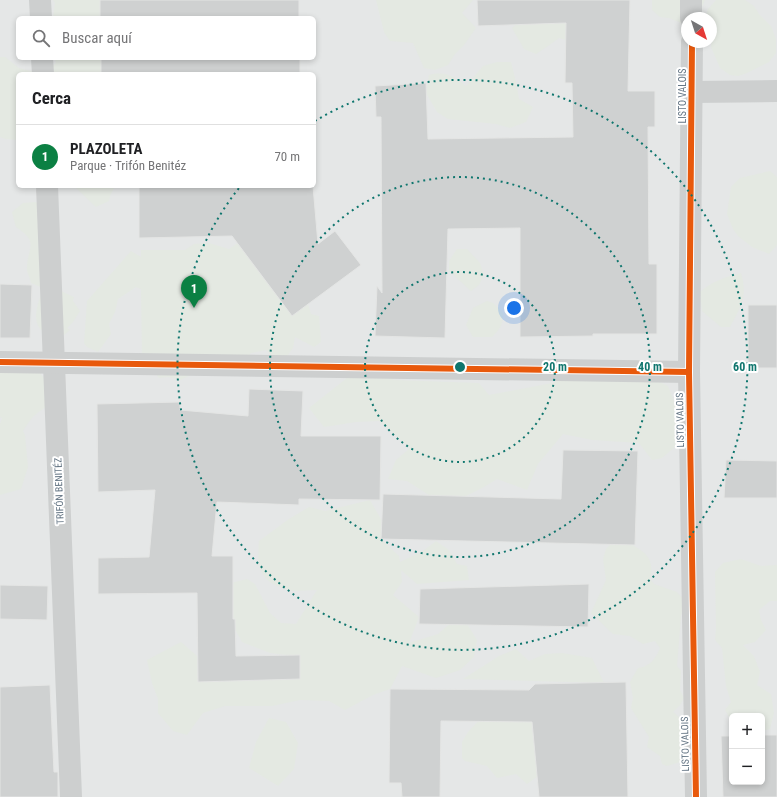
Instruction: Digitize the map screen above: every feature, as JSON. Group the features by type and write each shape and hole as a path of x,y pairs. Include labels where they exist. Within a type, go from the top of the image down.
{"street":[{"path":"40,0 41,16"},
{"path":"691,0 691,12"},
{"name":"LISTO VALOIS","path":"692,48 689,372 696,797"},
{"path":"42,60 43,72"},
{"path":"692,92 777,91"},
{"name":"TRIFÓN BENITÉZ","path":"47,188 71,797"},
{"path":"0,362 689,372"}],"shaded area":[{"path":"0,0 777,0 777,797 0,797"},
{"path":"53,0 112,0 113,16 53,16 55,3"},
{"path":"376,0 473,0 462,13 476,28 448,65 435,70 424,68 413,43 390,41 384,32"},
{"path":"652,0 705,0 700,12 681,12 681,23 669,18 660,17 652,10"},
{"path":"716,0 745,0 754,6 759,14 771,26 776,39 776,53 769,62 747,73 738,76 730,75 720,68 711,48 717,48 717,12 707,12"},
{"path":"564,6 570,41 559,38 536,54 524,49 512,28 528,14"},
{"path":"0,57 5,57 19,68 34,72 16,72 16,140 0,137"},
{"path":"55,60 108,60 109,72 45,72 56,63"},
{"path":"497,62 511,62 519,99 533,107 526,122 510,128 496,124 448,119 437,112 426,93 429,75 449,75 466,86 483,66"},
{"path":"770,171 777,177 777,245 769,254 752,247 738,236 733,229 727,214 731,187 740,178"},
{"path":"76,188 114,188 109,201 96,207"},
{"path":"36,202 55,218 43,288 31,283 27,271 30,242 28,237 16,227 12,212 23,203"},
{"path":"242,240 305,294 311,314 319,316 321,342 314,347 295,337 293,348 285,359 272,356 266,350 251,353 245,359 191,375 180,380 168,377 159,378 142,358 141,289 136,287 118,299 115,312 109,324 111,334 98,352 87,347 84,343 87,301 131,251 141,257 141,250 185,250 194,244 209,243 229,249"},
{"path":"457,249 467,249 480,263 484,275 479,285 471,291 449,271 449,261"},
{"path":"741,273 744,288 740,307 730,327 721,327 702,311 700,292 714,282"},
{"path":"61,291 74,297 73,301 80,311 67,328 70,330 59,339 47,334 40,328 36,319 36,314 42,293"},
{"path":"487,301 493,303 503,313 502,324 492,337 473,337 466,325 473,308"},
{"path":"0,357 33,362 42,376 52,384 56,403 44,408 36,414 23,431 25,435 28,467 21,489 0,495 0,424 2,418 0,417"},
{"path":"371,359 394,380 479,383 489,395 552,383 614,360 668,386 681,420 675,447 662,458 652,460 639,443 593,440 563,434 538,464 527,490 497,479 446,506 407,481 388,479 396,460 410,448 379,421 356,422 324,427 309,408"},
{"path":"370,500 382,521 381,539 399,556 400,562 423,551 436,541 449,550 457,564 467,566 469,580 417,584 401,570 402,582 393,595 419,617 409,643 438,634 461,614 477,640 474,657 460,670 436,678 402,666 390,689 373,695 345,710 329,701 300,700 272,706 225,706 203,713 187,735 173,731 158,713 158,699 152,683 147,660 181,642 211,668 285,668 286,655 270,653 242,642 236,631 219,619 219,586 247,579 255,584 270,613 281,623 296,624 317,590 292,591 268,581 259,564 259,541 289,519 309,507 325,511"},
{"path":"631,544 641,550 648,557 651,566 650,579 654,584 677,592 685,601 681,616 677,666 681,671 680,690 684,698 673,712 680,718 682,744 680,762 667,766 662,764 660,756 647,747 649,737 631,708 633,698 630,682 638,668 649,664 657,655 660,648 655,641 643,644 630,636 613,634 591,613 606,580 603,559 606,549 610,545"},
{"path":"741,559 761,566 777,565 777,601 770,601 759,610 761,620 766,630 755,642 743,645 754,656 760,672 757,685 771,694 774,713 770,729 765,730 765,713 729,713 729,717 725,710 731,702 726,686 722,648 715,640 715,572 723,563"},
{"path":"516,649 529,661 545,654 562,653 592,658 604,683 463,679 499,656"},
{"path":"484,715 532,722 537,732 541,774 527,784 516,774 497,778 487,766 465,761 462,758 462,742 468,732"},
{"path":"269,718 286,722 298,743 294,769 278,786 249,768 256,742"}],"building":[{"path":"100,0 299,0 299,16 100,16"},
{"path":"477,0 630,0 628,91 655,91 655,127 648,127 649,264 657,264 657,334 593,334 593,336 520,337 520,228 448,229 445,338 375,336 377,286 382,293 381,117 376,117 375,86 426,83 428,139 573,137 572,83 565,83 566,23 478,26"},
{"path":"101,60 300,60 300,72 101,72"},
{"path":"139,188 313,188 318,244 335,231 361,265 292,316 232,236 139,238"},
{"path":"0,284 32,285 30,338 0,338"},
{"path":"748,305 777,305 777,368 748,368"},
{"path":"249,389 303,391 301,436 381,436 380,500 299,499 299,505 217,502 212,556 233,556 233,619 235,619 236,656 300,655 300,679 198,682 197,593 98,594 98,558 149,557 155,490 98,492 97,404 180,402 180,410 248,416"},
{"path":"563,450 638,451 635,545 381,539 383,494 561,499"},
{"path":"726,460 777,461 777,498 724,498"},
{"path":"589,584 588,627 419,624 420,589"},
{"path":"0,585 48,586 47,620 0,619"},
{"path":"626,682 628,797 539,797 532,722 441,721 440,797 402,797 401,783 389,783 390,689 529,690 535,684"},
{"path":"50,685 54,772 58,772 58,797 0,797 0,687"},
{"path":"765,735 777,735 777,797 723,797 721,736 729,736 729,785 765,785"}],"cycle path":[{"path":"692,48 689,372 696,797"},
{"path":"0,362 689,372"}],"place":[{"name":"PLAZOLETA","path":"194,308"}]}
